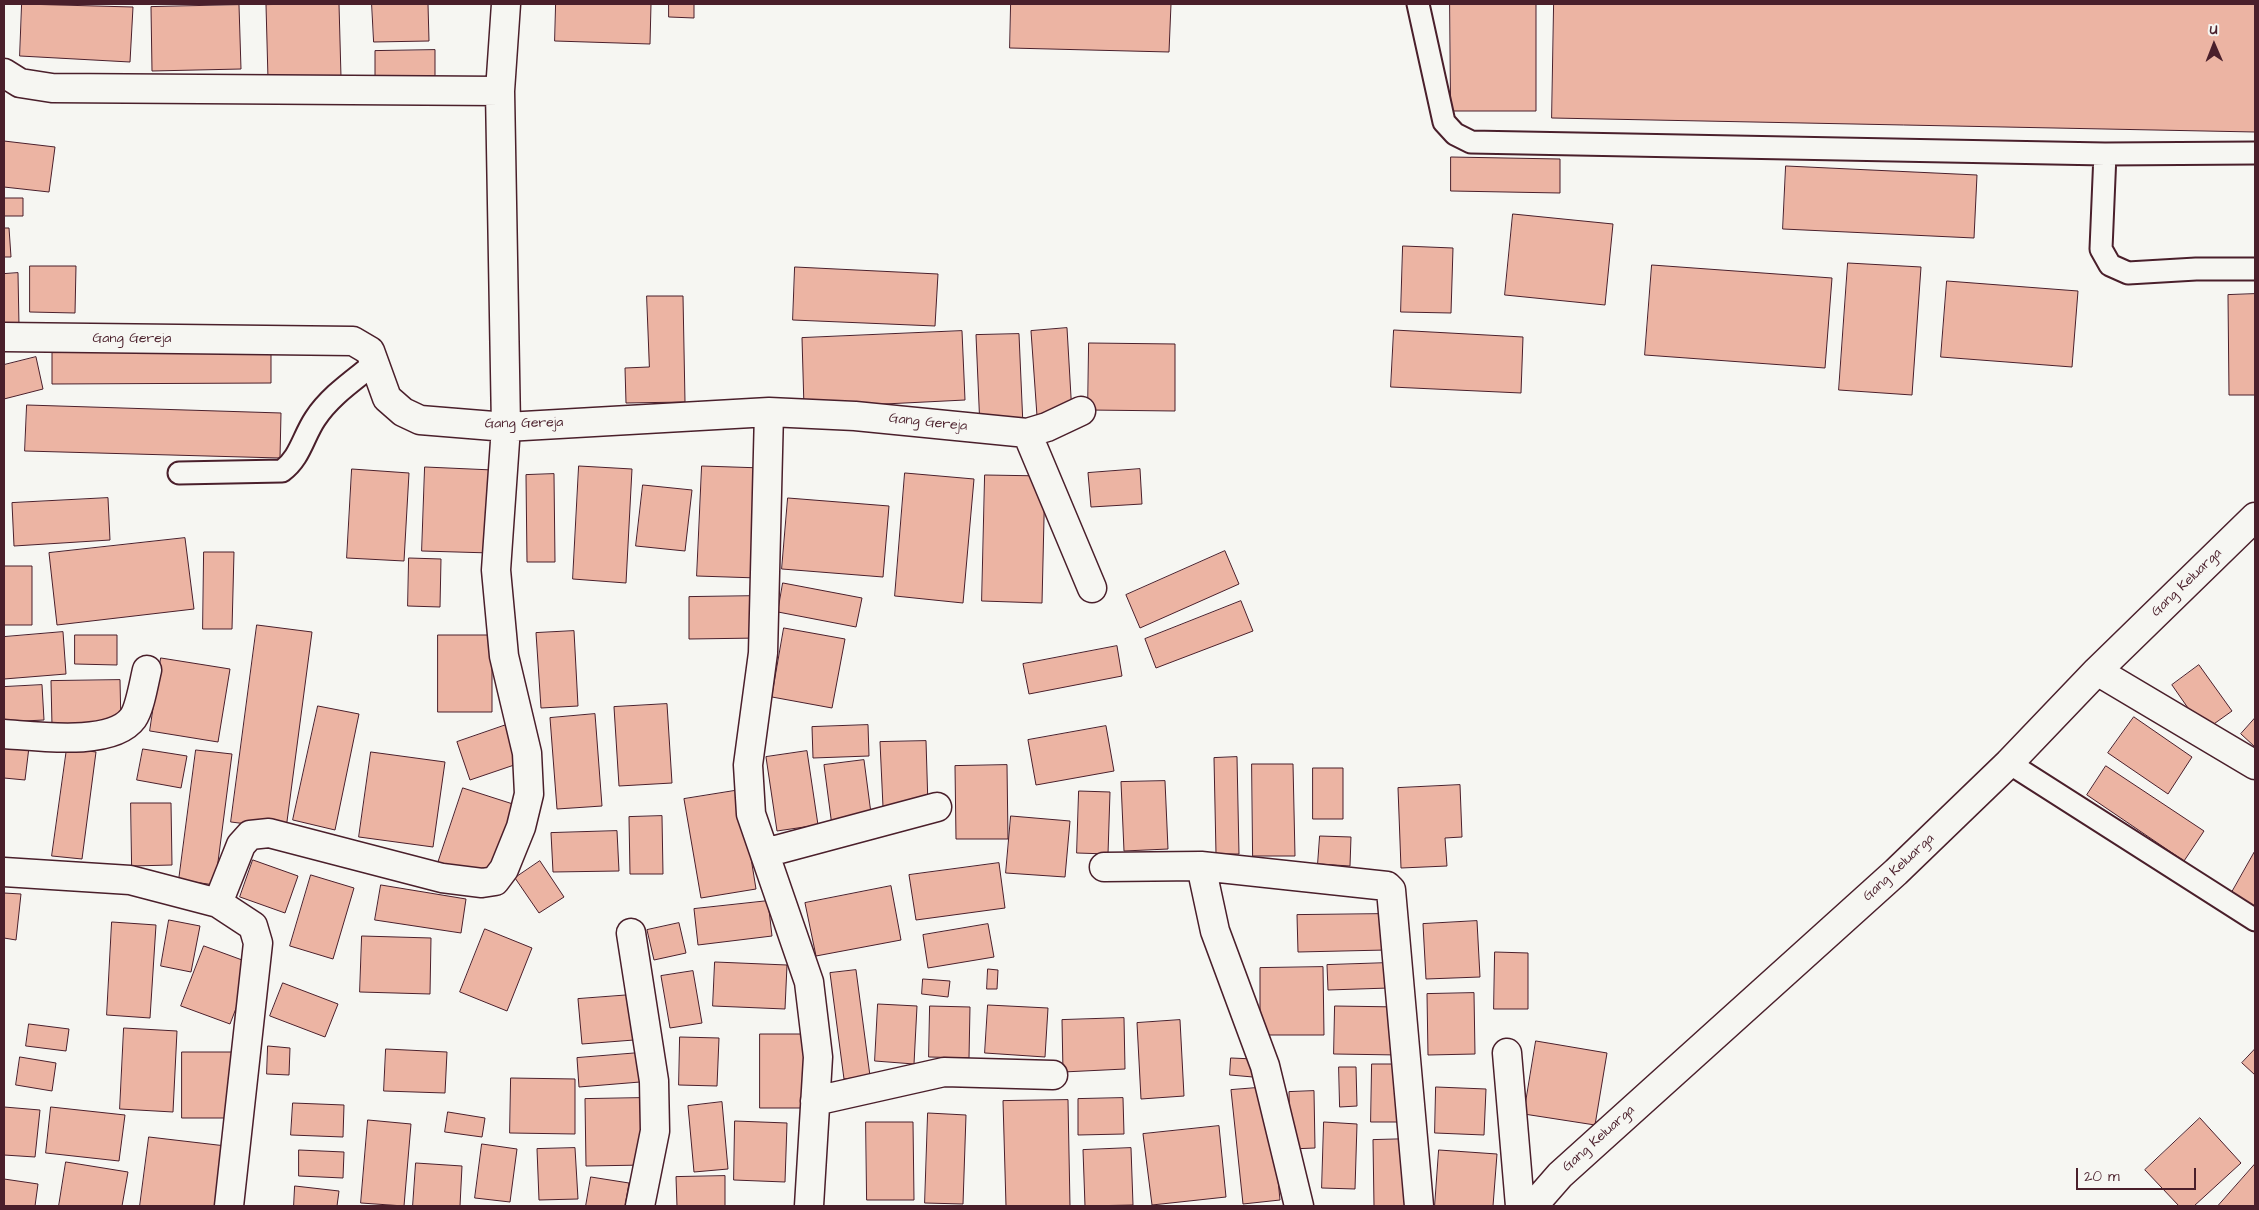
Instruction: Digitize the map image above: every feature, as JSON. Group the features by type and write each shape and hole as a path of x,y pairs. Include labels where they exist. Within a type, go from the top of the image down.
{"street":[{"path":"218,903 241,845 250,834 268,833 442,878 482,883 495,881 504,869 521,827 529,794 527,753 504,656 496,570 506,427 500,91 506,4"},
{"path":"4,73 20,83 52,88 500,91"},
{"name":"Gang Gereja","path":"4,337 353,341 370,351 387,398 403,412 420,420 506,427 769,412 855,416 1027,433 1047,427 1081,411"},
{"path":"769,412 763,653 748,765 751,814 809,982 818,1057 809,1206"},
{"path":"1027,433 1092,588"},
{"name":"Gang Keluarga","path":"1533,1206 1560,1175 1896,872 2009,763 2097,671 2255,517"},
{"path":"4,734 54,738 102,735 115,731 126,725 134,717 148,670"},
{"path":"2097,671 2255,765"},
{"path":"765,853 937,806"},
{"path":"1104,868 1201,866 1387,886 1392,890 1419,1206"},
{"path":"1201,866 1215,931 1265,1066 1299,1206"},
{"path":"4,872 130,880 218,903 253,926 258,943 229,1206"},
{"path":"631,933 654,1082 655,1131 640,1206"},
{"path":"1507,1053 1520,1206"},
{"path":"815,1101 944,1072 1053,1074"}],"lane":[{"path":"1418,4 1444,122 1455,134 1471,142 2105,154 2255,152"},
{"path":"2105,154 2101,249 2110,265 2128,273 2196,268 2255,269"},
{"path":"179,473 282,471 291,465 314,420 330,400 375,364"},
{"path":"2009,763 2255,920"}],"building":[{"path":"22,4 133,7 130,62 20,56"},
{"path":"339,4 341,77 268,79 266,5"},
{"path":"372,4 428,4 429,41 374,42"},
{"path":"556,4 651,4 650,44 555,41"},
{"path":"669,4 694,4 694,18 669,17"},
{"path":"1011,4 1171,4 1169,52 1010,48"},
{"path":"1450,4 1536,4 1536,111 1451,111"},
{"path":"1554,4 2255,4 2255,132 1552,118"},
{"path":"239,5 241,69 152,71 151,7"},
{"path":"435,50 435,76 375,77 375,51"},
{"path":"4,141 55,147 49,192 4,187"},
{"path":"1451,157 1560,159 1560,193 1451,191"},
{"path":"1786,166 1977,175 1974,238 1783,229"},
{"path":"4,198 23,198 23,216 4,216"},
{"path":"1513,214 1613,224 1605,305 1505,295"},
{"path":"4,228 9,228 11,257 4,257"},
{"path":"1403,246 1453,248 1451,313 1401,312"},
{"path":"1848,263 1921,267 1912,395 1839,390"},
{"path":"1652,265 1832,278 1825,368 1645,355"},
{"path":"30,266 76,266 75,313 30,312"},
{"path":"795,267 938,274 935,326 793,320"},
{"path":"18,273 19,326 4,326 4,274"},
{"path":"1947,281 2078,291 2072,367 1941,357"},
{"path":"2255,294 2255,395 2229,395 2228,295"},
{"path":"647,296 683,296 685,402 626,403 625,368 649,367"},
{"path":"1067,328 1072,414 1037,416 1031,331"},
{"path":"1394,330 1523,337 1521,393 1391,387"},
{"path":"962,331 965,400 804,408 802,338"},
{"path":"1019,334 1023,426 980,428 976,335"},
{"path":"1089,343 1175,344 1175,411 1088,410"},
{"path":"271,351 271,383 52,384 52,353"},
{"path":"36,357 43,389 4,399 4,365"},
{"path":"27,405 281,413 280,458 25,451"},
{"path":"579,466 632,469 626,583 573,579"},
{"path":"702,466 763,468 758,578 697,576"},
{"path":"425,467 493,470 491,553 422,551"},
{"path":"352,469 409,473 404,561 347,558"},
{"path":"1140,469 1142,504 1091,507 1088,473"},
{"path":"905,473 974,479 963,603 895,596"},
{"path":"554,474 555,562 527,562 526,475"},
{"path":"985,475 1045,476 1042,603 982,601"},
{"path":"643,485 692,490 685,551 636,546"},
{"path":"108,498 110,540 14,546 12,503"},
{"path":"788,498 889,506 883,577 782,569"},
{"path":"185,538 194,609 57,625 49,553"},
{"path":"1225,551 1239,584 1140,628 1126,595"},
{"path":"204,552 234,552 232,629 203,629"},
{"path":"409,558 441,559 440,607 408,606"},
{"path":"4,566 32,566 32,625 4,625"},
{"path":"783,583 862,598 856,627 778,612"},
{"path":"760,596 760,638 689,639 689,597"},
{"path":"1241,601 1253,631 1156,668 1145,639"},
{"path":"257,625 312,632 286,829 231,822"},
{"path":"784,628 845,639 832,708 772,697"},
{"path":"574,631 578,706 541,708 536,633"},
{"path":"63,632 66,674 4,679 4,637"},
{"path":"75,635 117,635 117,665 75,664"},
{"path":"438,635 492,635 492,712 438,712"},
{"path":"1117,646 1122,676 1029,694 1023,664"},
{"path":"161,658 230,669 218,742 150,731"},
{"path":"2199,665 2232,711 2204,731 2172,685"},
{"path":"120,680 121,725 52,726 51,681"},
{"path":"42,685 44,720 4,722 4,687"},
{"path":"667,704 672,783 619,786 614,707"},
{"path":"318,706 359,714 335,830 293,820"},
{"path":"595,714 602,806 557,809 550,718"},
{"path":"2134,717 2192,757 2168,794 2108,753"},
{"path":"2255,718 2255,747 2241,734"},
{"path":"509,724 523,762 470,780 457,742"},
{"path":"868,725 869,756 813,758 812,727"},
{"path":"1106,726 1114,771 1036,785 1028,740"},
{"path":"926,741 928,806 883,807 880,742"},
{"path":"4,744 29,747 25,780 4,778"},
{"path":"67,748 96,752 82,859 52,856"},
{"path":"143,749 187,756 181,788 137,780"},
{"path":"196,750 232,754 215,885 179,880"},
{"path":"807,751 818,825 777,831 766,757"},
{"path":"371,752 445,762 433,847 359,837"},
{"path":"1237,757 1239,854 1216,854 1214,758"},
{"path":"864,760 872,821 832,826 824,765"},
{"path":"1252,764 1293,764 1295,856 1253,856"},
{"path":"1007,765 1008,839 956,839 955,766"},
{"path":"2106,766 2204,831 2184,861 2087,795"},
{"path":"1313,768 1343,768 1343,819 1313,819"},
{"path":"1165,781 1168,849 1124,851 1121,782"},
{"path":"1460,785 1462,837 1445,838 1447,866 1401,868 1398,788"},
{"path":"463,788 516,805 491,880 438,863"},
{"path":"740,790 756,889 701,898 684,799"},
{"path":"1079,791 1110,792 1108,854 1077,853"},
{"path":"131,803 171,803 172,865 132,866"},
{"path":"662,816 663,874 630,874 629,817"},
{"path":"1011,816 1070,821 1065,877 1006,873"},
{"path":"617,831 619,871 553,872 551,833"},
{"path":"1320,836 1351,837 1350,866 1318,864"},
{"path":"2255,851 2255,907 2231,894"},
{"path":"253,860 298,876 285,913 240,897"},
{"path":"540,861 564,897 539,913 515,878"},
{"path":"999,863 1005,908 916,920 909,875"},
{"path":"311,875 354,888 333,959 290,946"},
{"path":"381,885 466,899 461,933 375,920"},
{"path":"891,886 901,940 816,956 805,903"},
{"path":"4,893 21,894 16,940 4,938"},
{"path":"768,901 772,936 698,945 694,909"},
{"path":"1385,914 1386,950 1298,952 1297,915"},
{"path":"169,920 200,926 191,972 161,966"},
{"path":"1477,921 1480,977 1426,979 1423,924"},
{"path":"112,922 156,925 150,1018 107,1015"},
{"path":"679,923 686,953 654,960 647,930"},
{"path":"988,924 994,957 928,968 923,935"},
{"path":"485,929 532,948 507,1011 460,992"},
{"path":"362,936 431,938 430,994 360,992"},
{"path":"204,946 253,964 230,1024 181,1006"},
{"path":"1495,952 1528,953 1528,1009 1494,1009"},
{"path":"715,962 787,965 785,1009 713,1006"},
{"path":"1388,963 1389,988 1328,990 1327,965"},
{"path":"1323,967 1324,1035 1260,1035 1260,968"},
{"path":"988,969 998,970 997,989 987,989"},
{"path":"856,970 870,1076 844,1079 830,973"},
{"path":"693,971 702,1023 670,1028 661,976"},
{"path":"923,979 950,981 948,997 922,994"},
{"path":"283,983 338,1004 325,1037 270,1016"},
{"path":"1474,993 1475,1054 1428,1055 1427,994"},
{"path":"631,995 634,1040 582,1044 578,999"},
{"path":"878,1004 917,1006 914,1064 875,1061"},
{"path":"988,1005 1048,1008 1045,1057 985,1053"},
{"path":"930,1006 970,1007 969,1058 929,1057"},
{"path":"1335,1006 1400,1007 1399,1055 1334,1054"},
{"path":"1124,1018 1125,1069 1063,1072 1062,1020"},
{"path":"1180,1020 1184,1096 1141,1099 1137,1023"},
{"path":"29,1024 69,1029 66,1051 26,1046"},
{"path":"124,1028 177,1031 173,1112 120,1109"},
{"path":"760,1034 810,1034 810,1108 760,1108"},
{"path":"680,1037 719,1038 717,1086 679,1085"},
{"path":"1536,1041 1607,1053 1595,1125 1524,1114"},
{"path":"268,1046 290,1048 289,1075 267,1074"},
{"path":"386,1049 447,1052 445,1093 384,1091"},
{"path":"2255,1049 2255,1075 2242,1063"},
{"path":"182,1052 234,1052 233,1118 182,1118"},
{"path":"639,1053 640,1082 579,1087 577,1058"},
{"path":"20,1057 56,1063 52,1091 16,1085"},
{"path":"1231,1058 1254,1059 1253,1077 1230,1075"},
{"path":"1372,1064 1401,1064 1400,1122 1371,1122"},
{"path":"1339,1067 1356,1067 1357,1106 1340,1107"},
{"path":"511,1078 575,1079 575,1134 510,1133"},
{"path":"1269,1087 1280,1200 1243,1204 1231,1090"},
{"path":"1436,1087 1486,1089 1484,1135 1435,1133"},
{"path":"1314,1091 1315,1148 1290,1149 1289,1092"},
{"path":"643,1098 645,1165 586,1166 585,1099"},
{"path":"1123,1098 1124,1134 1078,1135 1078,1099"},
{"path":"1068,1100 1070,1206 1006,1206 1003,1101"},
{"path":"722,1102 728,1169 694,1172 688,1106"},
{"path":"293,1103 344,1105 343,1137 291,1135"},
{"path":"4,1107 40,1110 35,1157 4,1155"},
{"path":"51,1107 125,1115 119,1161 46,1153"},
{"path":"448,1112 485,1118 482,1137 445,1132"},
{"path":"928,1113 966,1115 963,1204 925,1203"},
{"path":"2200,1118 2241,1163 2194,1206 2179,1206 2145,1170"},
{"path":"368,1120 411,1124 404,1206 361,1203"},
{"path":"735,1121 787,1123 785,1182 734,1180"},
{"path":"866,1122 913,1122 914,1200 867,1200"},
{"path":"1324,1122 1357,1124 1355,1189 1322,1188"},
{"path":"1219,1126 1226,1197 1152,1205 1143,1134"},
{"path":"149,1137 226,1146 219,1206 140,1206"},
{"path":"1411,1139 1412,1206 1374,1206 1373,1140"},
{"path":"482,1144 517,1149 510,1202 475,1198"},
{"path":"575,1148 578,1199 539,1200 537,1149"},
{"path":"1131,1148 1133,1205 1085,1206 1083,1150"},
{"path":"299,1150 344,1152 343,1178 299,1176"},
{"path":"1439,1150 1497,1154 1493,1206 1435,1206"},
{"path":"66,1162 128,1172 122,1206 59,1206"},
{"path":"416,1163 462,1166 460,1206 413,1206"},
{"path":"2255,1164 2255,1206 2218,1206"},
{"path":"725,1176 725,1206 677,1206 676,1177"},
{"path":"591,1177 629,1183 625,1206 586,1206"},
{"path":"4,1179 38,1184 35,1206 4,1206"},
{"path":"295,1186 339,1191 337,1206 294,1206"}]}
